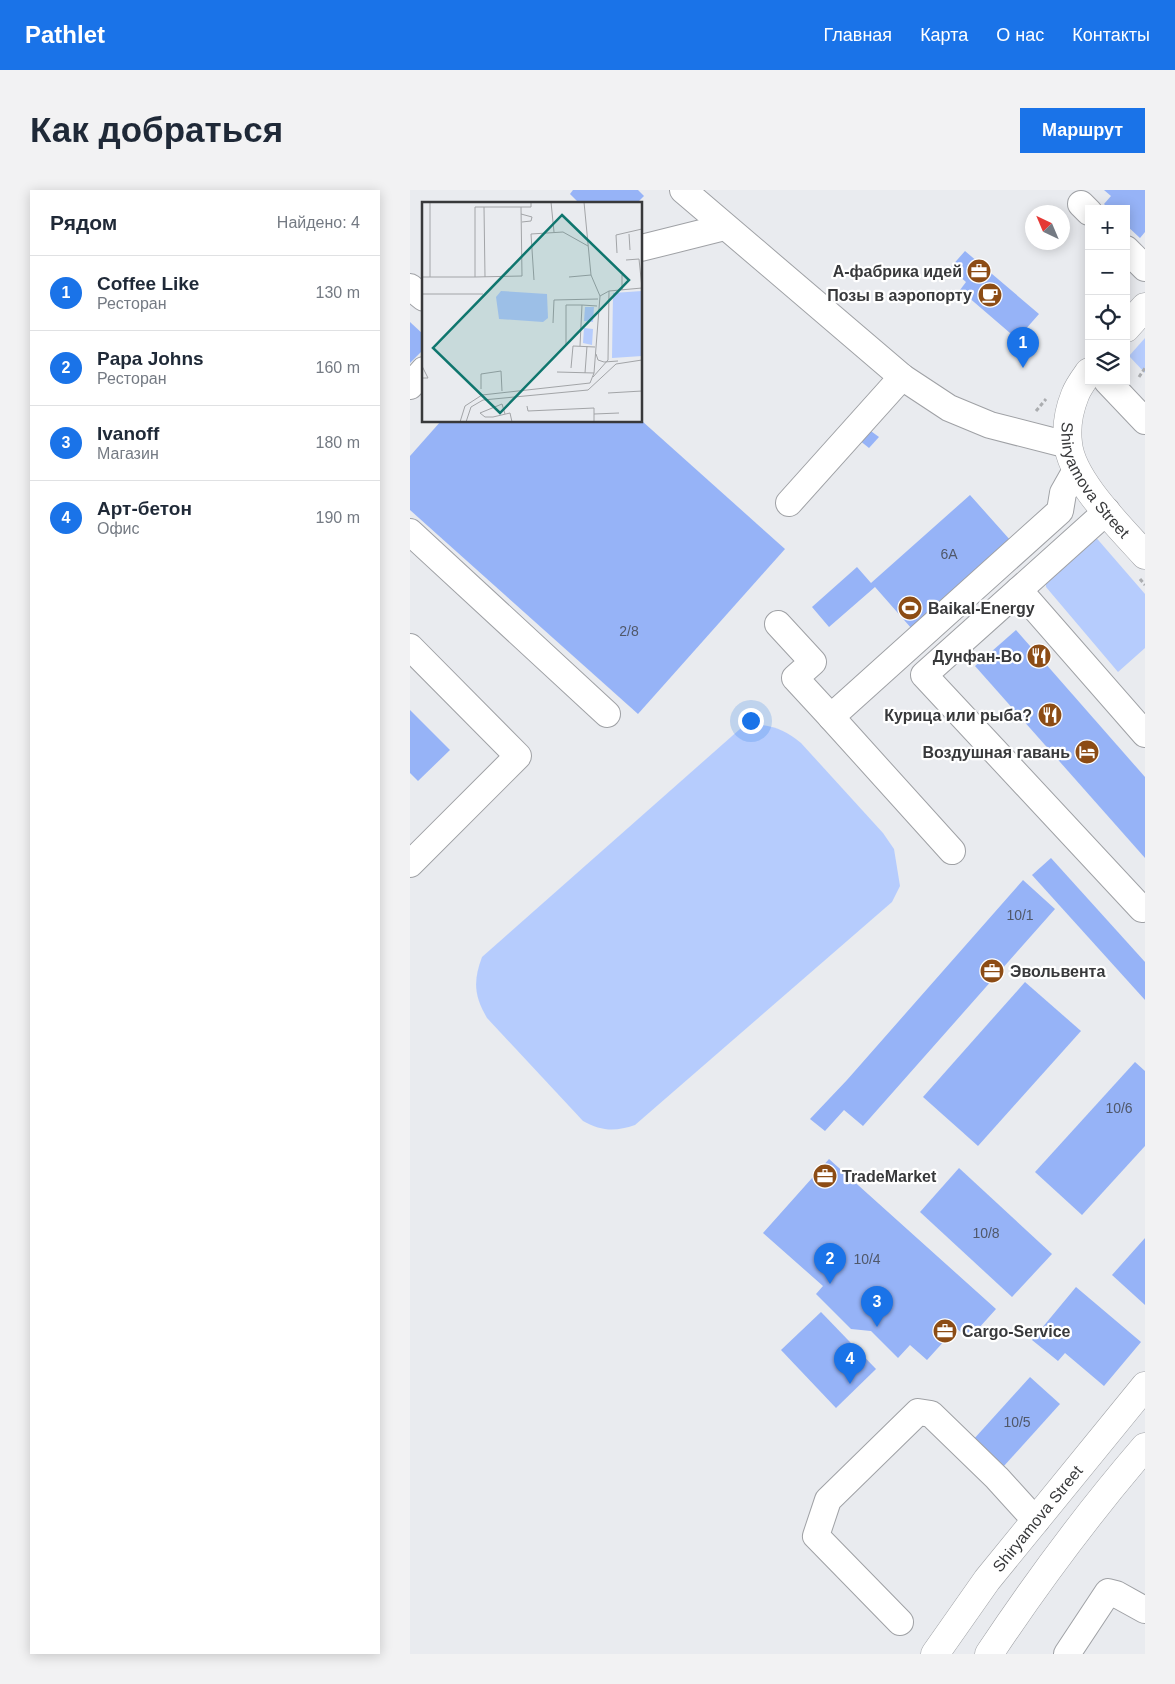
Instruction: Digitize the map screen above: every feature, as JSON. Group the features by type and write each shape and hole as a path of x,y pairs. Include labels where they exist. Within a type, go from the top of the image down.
{"main road":[{"path":"1130,324 1145,307"},
{"name":"Shiryamova Street","path":"1085,378 1076,393 1068,421 1072,457 1096,498 1145,555"},
{"name":"Shiryamova Street","path":"935,1654 987,1580 1145,1386"},
{"path":"989,1654 1079,1527 1145,1447"}],"lane":[{"path":"683,190 902,377 949,408 1072,457 1060,511 831,717"},
{"path":"642,248 726,227"},
{"path":"1127,250 1145,268"},
{"path":"410,287 422,296"},
{"path":"410,386 422,372"},
{"path":"789,503 902,377"},
{"path":"1111,385 1145,421"},
{"path":"1107,511 924,675 1142,909"},
{"path":"410,532 607,714"},
{"path":"1020,590 1145,734"},
{"path":"778,624 813,662 795,678 952,852"},
{"path":"410,647 518,756 410,864"},
{"path":"900,1622 816,1536 828,1500 918,1412 931,1414 997,1478 1036,1521"},
{"path":"1067,1654 1108,1592 1116,1594 1145,1610"}],"path":[{"path":"1142,380 1138,376 1145,368"}],"shaded area":[{"path":"1145,338 1145,373 1130,357"},
{"path":"1093,534 1145,594 1145,648 1118,672 1046,587 1046,582"},
{"path":"755,724 780,730 801,743 883,833 894,849 900,886 892,902 635,1125 621,1129 602,1129 583,1121 487,1018 479,1003 476,988 477,974 482,957 740,729"}],"building":[{"path":"573,190 638,190 644,196 638,202 578,202 570,194"},
{"path":"1104,190 1145,190 1145,232 1140,238 1130,229 1130,205 1105,205 1111,196"},
{"path":"965,251 1039,314 1017,339 960,290 966,282 950,268"},
{"path":"410,322 422,333 422,351 410,363"},
{"path":"642,421 785,549 638,714 410,510 410,456 440,422"},
{"path":"868,429 879,437 869,448 859,440"},
{"path":"970,495 1011,541 912,629 875,587 829,627 812,607 857,567 871,583"},
{"name":"Воздушная гавань","path":"1016,630 1145,777 1145,858 975,666"},
{"path":"410,710 450,750 418,781 410,773"},
{"path":"1051,858 1145,962 1145,1000 1032,875"},
{"path":"1023,880 1055,909 863,1126 844,1110 825,1131 810,1119 847,1080"},
{"path":"1025,982 1081,1031 978,1146 923,1097"},
{"path":"1135,1062 1145,1071 1145,1146 1082,1215 1035,1172"},
{"path":"829,1159 996,1309 969,1339 956,1328 927,1360 910,1345 898,1358 871,1331 851,1329 816,1294 823,1286 763,1233"},
{"path":"959,1168 1052,1254 1012,1297 920,1212"},
{"path":"1145,1238 1145,1305 1112,1275"},
{"path":"1076,1287 1141,1342 1104,1386 1065,1353 1058,1361 1032,1340"},
{"path":"821,1312 876,1369 836,1408 781,1350"},
{"path":"1030,1377 1060,1404 1003,1467 973,1440"}],"place":[{"name":"А-фабрика идей","path":"979,271"},
{"name":"Позы в аэропорту","path":"990,295"},
{"name":"Coffee Like","path":"1023,368"},
{"name":"Baikal-Energy","path":"910,608"},
{"name":"Дунфан-Во","path":"1039,656"},
{"name":"Курица или рыба?","path":"1050,715"},
{"name":"Воздушная гавань","path":"1087,752"},
{"name":"Эвольвента","path":"992,971"},
{"name":"TradeMarket","path":"825,1176"},
{"name":"Papa Johns","path":"830,1284"},
{"name":"Ivanoff","path":"877,1327"},
{"name":"Cargo-Service","path":"945,1331"},
{"name":"Арт-бетон","path":"850,1384"}]}
